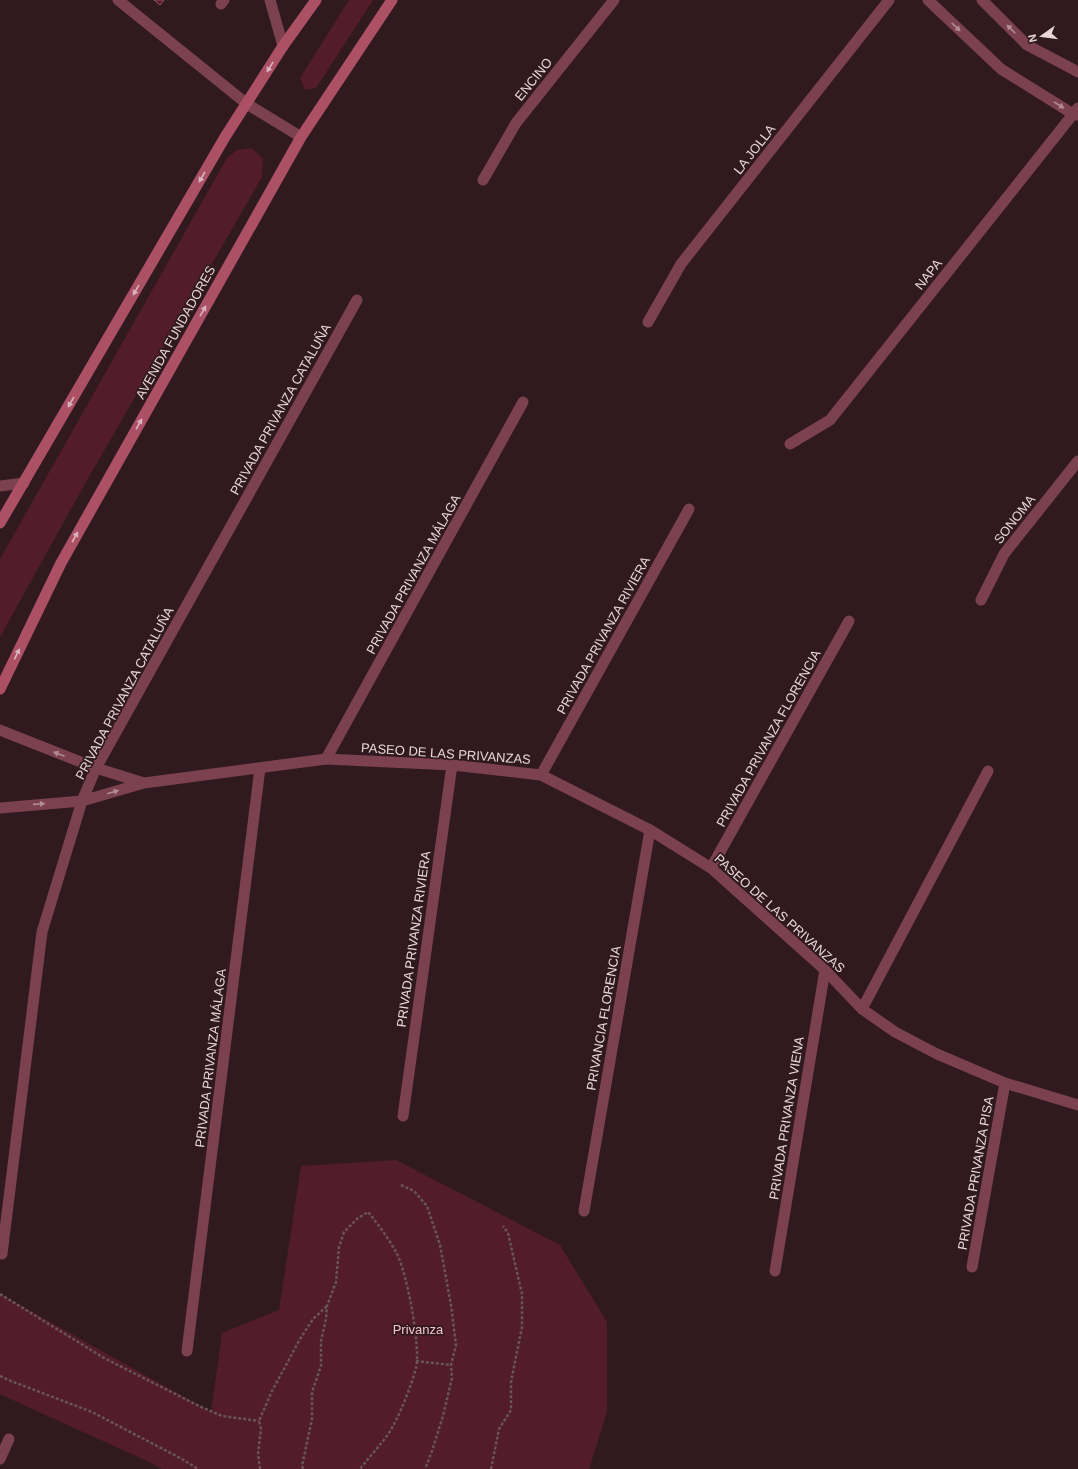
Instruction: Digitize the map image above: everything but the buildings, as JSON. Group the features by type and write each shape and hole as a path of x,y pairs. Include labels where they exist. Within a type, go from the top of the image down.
{"main road":[{"path":"0,523 225,137 283,46 316,0"},
{"name":"AVENIDA FUNDADORES","path":"0,689 61,563 301,137 392,0"}],"street":[{"path":"118,0 247,104 301,137"},
{"path":"270,0 283,46"},
{"name":"ENCINO","path":"483,180 516,122 614,0"},
{"name":"LA JOLLA","path":"648,322 681,264 889,0"},
{"path":"928,0 1001,69 1076,112"},
{"path":"982,0 1027,45 1078,72"},
{"name":"NAPA","path":"790,444 830,420 1076,112"},
{"name":"PRIVADA PRIVANZA CATALUÑA","path":"2,1254 42,932 82,801 96,768 357,300"},
{"name":"PRIVADA PRIVANZA MÁLAGA","path":"326,759 523,402"},
{"name":"SONOMA","path":"981,600 1004,554 1078,461"},
{"path":"0,486 24,483"},
{"name":"PRIVADA PRIVANZA RIVIERA","path":"541,775 689,509"},
{"name":"PRIVADA PRIVANZA FLORENCIA","path":"711,868 849,621"},
{"name":"PASEO DE LAS PRIVANZAS","path":"0,730 96,768 144,783"},
{"name":"PASEO DE LAS PRIVANZAS","path":"0,808 82,801 144,783 326,759 452,765 541,775 650,830 711,868 825,970 862,1009 895,1032 916,1044 1005,1083 1078,1104"},
{"name":"PRIVADA PRIVANZA RIVIERA","path":"403,1116 452,765"},
{"name":"PRIVADA PRIVANZA MÁLAGA","path":"187,1351 260,768"},
{"path":"862,1009 988,772"},
{"name":"PRIVANCIA FLORENCIA","path":"584,1211 650,830"},
{"name":"PRIVADA PRIVANZA VIENA","path":"775,1271 825,970"},
{"name":"PRIVADA PRIVANZA PISA","path":"972,1267 1005,1083"},
{"path":"0,1459 9,1438"}],"path":[{"path":"401,1185 414,1191 427,1206 440,1245 451,1305 456,1345 450,1365 452,1378 443,1416 425,1469"},
{"path":"303,1469 302,1466 312,1419 312,1392 321,1366 321,1340 326,1319 327,1306 336,1282 339,1247 344,1232 358,1218 368,1212 378,1224 396,1253 407,1284 416,1337 416,1367 408,1390 389,1433 360,1469"},
{"path":"491,1469 499,1429 511,1410 511,1382 522,1327 522,1294 508,1232 503,1226"},
{"path":"0,1294 104,1358 200,1406 222,1416 259,1420"},
{"path":"260,1469 258,1454 261,1430 259,1420 271,1393 300,1338 313,1318 327,1306"},
{"path":"416,1361 450,1365"},
{"path":"0,1376 92,1412 182,1459 198,1469"}],"green space":[{"path":"349,0 373,0 316,88 305,90 300,78"},
{"path":"251,148 263,158 262,177 86,482 0,637 0,559 227,158 237,150"},
{"name":"Privanza","path":"396,1160 560,1245 607,1322 607,1412 589,1469 162,1469 0,1394 0,1294 211,1412 222,1333 279,1310 301,1166"}]}
